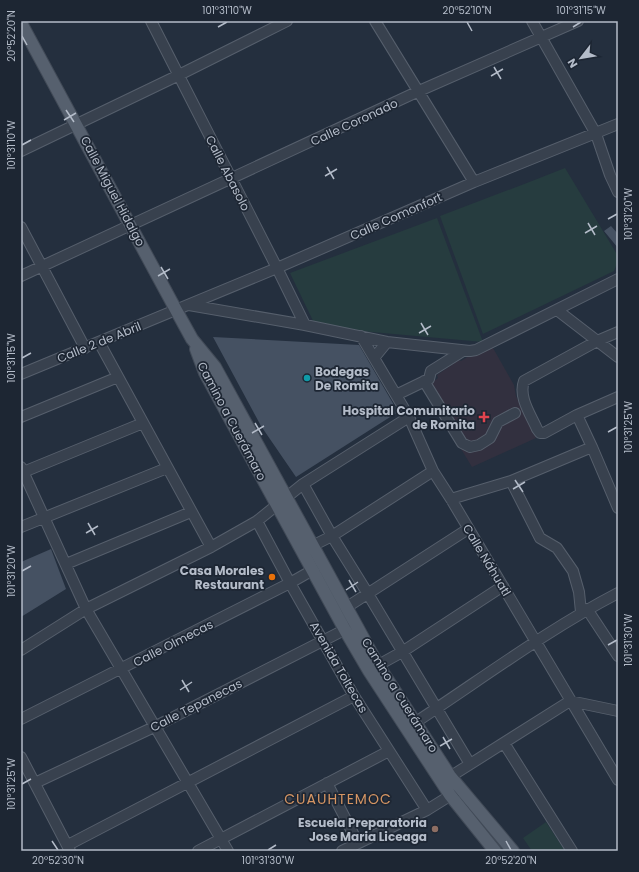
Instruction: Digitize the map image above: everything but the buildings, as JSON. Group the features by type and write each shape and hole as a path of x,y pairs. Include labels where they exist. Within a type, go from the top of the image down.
{"main road":[{"name":"Calle Miguel Hidalgo","path":"21,22 192,339"},
{"name":"Camino a Cuerámaro","path":"192,339 205,373 281,501 323,564 357,624 374,668 495,851"},
{"name":"Camino a Cuerámaro","path":"281,501 312,570 345,630 416,722 446,779"},
{"name":"Camino a Cuerámaro","path":"456,792 513,851"}],"street":[{"name":"Calle Abasolo","path":"150,21 179,75 305,325"},
{"path":"21,151 287,21"},
{"path":"375,21 474,182"},
{"path":"532,21 596,134 610,175 618,192"},
{"name":"Calle Coronado","path":"21,276 419,91 578,21"},
{"name":"Calle Comonfort","path":"176,310 277,268 474,182 618,124"},
{"path":"21,227 85,348"},
{"path":"188,305 305,325 387,342 466,351 476,350 618,280"},
{"name":"Calle 2 de Abril","path":"21,374 176,310"},
{"path":"557,310 618,357"},
{"path":"618,332 597,341 524,381 521,388 523,397 540,433 544,433 576,415 618,397"},
{"name":"Calle Náhuatl","path":"361,336 409,417 433,471 618,780"},
{"path":"99,342 211,547"},
{"path":"374,358 387,342"},
{"path":"396,396 429,379 431,371 466,351"},
{"path":"21,417 118,377"},
{"path":"424,381 462,443 470,447 479,445 490,438 498,422 515,413"},
{"path":"576,415 592,447 618,508"},
{"path":"21,650 86,609 211,547 257,521 303,484 409,417"},
{"path":"143,423 22,471 45,517 86,609 228,851"},
{"path":"451,499 511,480 592,447"},
{"path":"21,527 167,468"},
{"path":"312,546 332,536 433,471"},
{"path":"511,480 540,538 557,548 573,571 584,611 618,656"},
{"path":"303,484 332,536 470,764"},
{"path":"66,564 191,512"},
{"name":"Avenida Toltecas","path":"257,521 354,696 427,810"},
{"path":"347,607 468,529"},
{"name":"Calle Olmecas","path":"21,719 290,583 323,564"},
{"path":"374,668 402,652 503,586"},
{"path":"416,722 535,641 584,611 618,593"},
{"name":"Calle Tepanecas","path":"35,783 154,727 357,624"},
{"path":"21,757 69,848 188,783 354,696"},
{"path":"446,779 570,701 618,710"},
{"path":"504,743 572,851"},
{"path":"198,851 389,750"},
{"path":"327,783 358,843"},
{"path":"342,851 427,810 456,792"}],"shaded area":[{"name":"Hospital Comunitario de Romita","path":"493,348 514,385 516,396 536,438 472,467 424,388 438,378 437,375 459,360 461,361 469,356"}],"green space":[{"path":"565,168 618,256 618,261 614,271 483,334 440,216"},
{"path":"437,218 483,342 316,327 290,273"},
{"path":"546,822 565,851 532,851 523,838"}],"place":[{"name":"Bodegas De Romita","path":"307,378"},
{"name":"Hospital Comunitario de Romita","path":"484,417"},
{"name":"Casa Morales Restaurant","path":"272,577"},
{"name":"Escuela Preparatoria Jose Maria Liceaga","path":"435,829"}],"district":[{"name":"CUAUHTEMOC","path":"338,799"}]}
